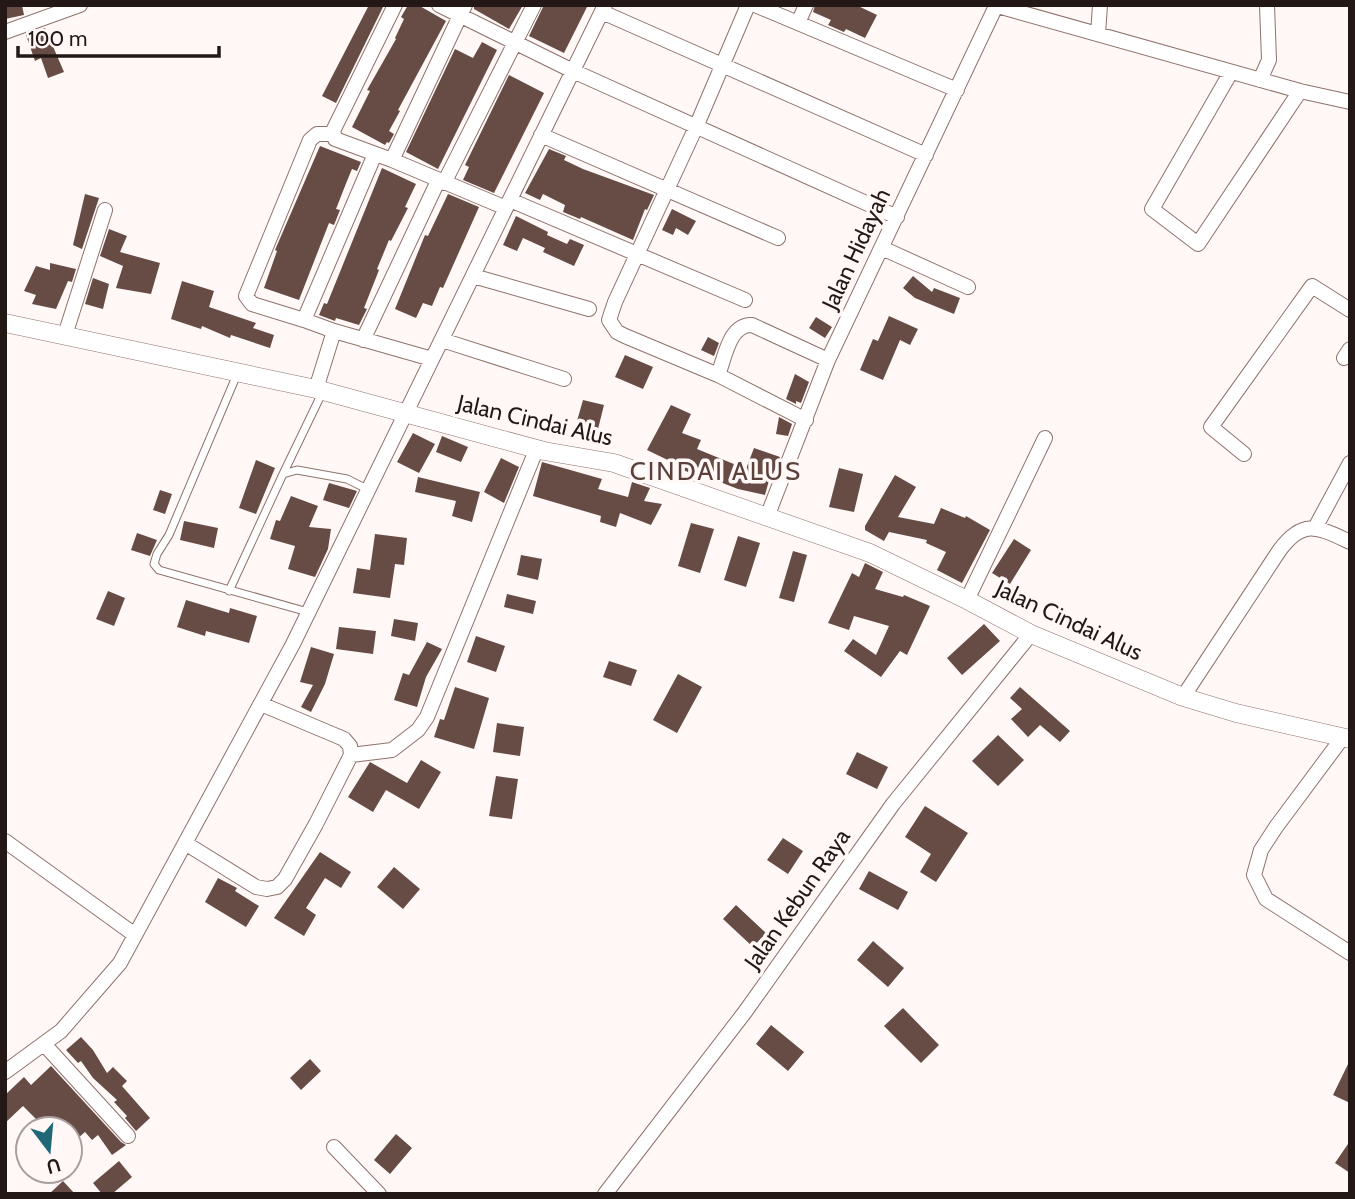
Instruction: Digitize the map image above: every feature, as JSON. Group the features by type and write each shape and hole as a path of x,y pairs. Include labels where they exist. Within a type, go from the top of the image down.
{"street":[{"path":"5,32 80,5"},
{"path":"333,134 395,5"},
{"path":"439,5 463,11 514,43 897,217"},
{"path":"363,340 441,182 534,5"},
{"path":"748,5 696,127 610,314 611,325 625,336 718,375 806,420"},
{"path":"755,5 957,90"},
{"path":"798,23 806,5"},
{"path":"1098,34 1100,5"},
{"path":"1260,80 1269,60 1267,5"},
{"path":"995,6 1300,92 1350,102"},
{"name":"Jalan Hidayah","path":"767,517 828,360 995,6"},
{"path":"5,1072 61,1031 120,963 309,612 603,8 723,65 926,155"},
{"path":"392,160 463,11"},
{"path":"1231,72 1152,209 1198,244 1300,92"},
{"path":"333,134 317,134 310,140 246,296 248,301 334,331 432,359"},
{"path":"333,134 335,139 441,182 508,204 638,254 745,300"},
{"path":"541,135 778,238"},
{"path":"304,320 375,154"},
{"path":"65,335 105,210"},
{"path":"882,248 968,287"},
{"path":"473,276 589,309"},
{"path":"1244,454 1211,427 1312,286 1350,310"},
{"name":"Jalan Cindai Alus","path":"5,323 238,371 537,448 614,463 870,554 1031,634 1183,697 1236,713 1346,738"},
{"path":"718,375 732,336 741,326 747,325 828,360"},
{"path":"319,390 334,331"},
{"path":"442,340 564,379"},
{"path":"967,600 1045,438"},
{"path":"351,755 391,750 418,730 427,717 537,448"},
{"path":"1315,528 1350,463"},
{"path":"1183,697 1286,542 1296,533 1315,528 1350,542"},
{"name":"Jalan Kebun Raya","path":"605,1194 745,1012 892,804 1031,634"},
{"path":"185,843 256,887 267,889 277,887 285,879 309,836 351,755 350,746 344,739 261,704"},
{"path":"1346,738 1276,827 1261,850 1254,875 1266,898 1350,953"},
{"path":"5,841 135,935"},
{"path":"44,1044 128,1136"},
{"path":"334,1147 379,1194"}],"lane":[{"path":"238,371 169,535 154,564 159,570 309,612"},
{"path":"229,591 284,474 319,390"},
{"path":"284,474 296,470 347,479 369,491"}],"building":[{"path":"5,5 22,5 24,15 5,19"},
{"path":"369,5 384,5 336,103 322,96"},
{"path":"408,5 418,5 446,21 398,110 400,111 389,131 394,134 385,145 352,127 370,91 367,90 396,39 404,19 401,17"},
{"path":"474,5 523,5 509,29 474,9"},
{"path":"544,5 588,5 564,53 529,36"},
{"path":"815,5 856,5 877,15 865,38 846,29 844,32 828,25 831,20 813,12"},
{"path":"45,28 64,72 48,78 41,58 35,61 26,35"},
{"path":"482,42 497,50 438,169 406,152 455,49 473,58"},
{"path":"509,75 544,93 494,193 463,180 469,167 465,165"},
{"path":"320,146 361,162 357,171 352,169 336,209 340,210 334,225 329,223 299,300 264,288 277,251 275,250"},
{"path":"549,149 566,156 564,160 583,169 654,195 647,210 645,209 633,240 563,212 565,205 543,194 540,200 525,193"},
{"path":"382,168 416,184 405,207 408,208 391,241 389,240 377,269 379,270 364,308 367,309 359,325 336,318 335,321 319,315 324,303 327,304"},
{"path":"85,194 99,198 82,249 73,245"},
{"path":"448,194 479,207 443,288 440,287 432,306 423,303 416,318 395,309 425,235 428,236"},
{"path":"672,209 696,221 688,235 676,228 673,235 662,230"},
{"path":"516,216 567,244 570,239 584,245 574,266 543,252 545,248 523,238 517,251 503,245"},
{"path":"109,229 127,236 120,252 160,263 151,294 116,288 123,266 100,256"},
{"path":"50,263 76,269 72,282 68,281 56,309 32,304 36,295 24,291 36,266 50,270"},
{"path":"913,276 932,292 934,288 960,298 954,314 915,298 903,288"},
{"path":"93,278 109,284 103,309 85,304"},
{"path":"182,281 214,291 209,307 256,323 253,328 274,335 270,348 171,319"},
{"path":"889,316 918,329 910,345 900,340 883,380 860,370 873,339 878,341"},
{"path":"816,317 832,327 825,338 809,328"},
{"path":"708,337 719,343 714,356 701,350"},
{"path":"625,355 653,367 643,389 615,377"},
{"path":"795,374 809,382 801,403 796,401 796,404 786,399"},
{"path":"583,400 604,405 597,433 575,428"},
{"path":"671,405 691,414 682,433 701,440 697,449 746,469 754,448 780,457 773,474 771,473 765,495 738,489 689,470 688,472 647,450"},
{"path":"779,417 792,424 788,436 776,434"},
{"path":"413,433 435,444 419,473 397,462"},
{"path":"442,436 468,447 461,462 436,452"},
{"path":"501,458 519,467 504,503 484,492"},
{"path":"256,460 275,468 256,514 239,508"},
{"path":"542,462 602,479 598,489 628,497 632,482 650,488 644,501 662,504 651,525 620,513 616,527 600,522 601,516 533,496"},
{"path":"839,468 863,474 854,512 829,507"},
{"path":"895,475 916,487 898,517 934,524 941,508 965,518 966,516 990,530 962,583 937,570 946,552 926,543 927,540 889,532 884,541 865,530"},
{"path":"418,477 480,492 472,522 452,516 456,501 415,492"},
{"path":"329,483 357,491 349,508 323,500"},
{"path":"160,490 172,494 165,514 153,510"},
{"path":"291,496 318,506 309,527 331,529 328,549 315,577 288,569 295,546 270,539 276,520 280,521"},
{"path":"184,521 218,528 214,548 180,540"},
{"path":"691,523 714,529 700,573 678,566"},
{"path":"137,533 157,540 150,556 131,550"},
{"path":"375,534 407,538 404,565 395,564 390,598 353,593 357,568 370,570"},
{"path":"738,536 760,543 746,587 724,580"},
{"path":"1014,539 1031,550 1010,584 992,573"},
{"path":"793,551 807,555 794,602 779,598"},
{"path":"521,555 542,559 538,580 517,575"},
{"path":"865,563 883,572 875,589 903,597 904,595 930,606 907,655 900,651 881,677 844,651 853,639 876,655 889,626 854,616 849,630 828,623 852,573 859,577"},
{"path":"108,591 125,598 114,626 96,619"},
{"path":"507,594 536,601 533,614 504,607"},
{"path":"186,600 229,613 230,608 257,616 249,643 206,631 205,636 177,627"},
{"path":"394,619 418,623 415,641 391,636"},
{"path":"984,624 1000,641 962,675 947,658"},
{"path":"339,627 376,631 373,654 336,649"},
{"path":"476,636 505,646 496,672 467,662"},
{"path":"427,642 442,649 426,677 417,707 394,700 403,673 409,675"},
{"path":"311,647 334,654 325,684 311,712 301,707 313,685 300,682"},
{"path":"609,661 637,670 631,686 603,677"},
{"path":"678,674 702,687 677,733 653,720"},
{"path":"455,687 489,698 474,749 434,737 440,719 444,720"},
{"path":"1020,687 1070,731 1060,742 1040,725 1028,737 1011,719 1022,709 1010,698"},
{"path":"497,723 524,727 520,756 493,752"},
{"path":"998,735 1024,760 998,786 972,761"},
{"path":"857,752 888,767 877,789 846,774"},
{"path":"421,760 441,772 419,809 386,790 373,812 348,797 370,762 407,783"},
{"path":"496,776 518,779 512,819 489,816"},
{"path":"925,806 968,833 936,882 920,872 931,854 905,837"},
{"path":"783,838 803,851 788,874 767,860"},
{"path":"320,852 351,872 341,888 325,878 306,908 316,915 304,936 274,918"},
{"path":"394,867 420,889 403,909 377,887"},
{"path":"869,871 908,892 898,910 859,889"},
{"path":"218,878 237,888 235,891 259,906 246,927 205,902"},
{"path":"736,905 766,933 753,947 723,919"},
{"path":"873,941 904,968 888,987 857,960"},
{"path":"903,1008 939,1045 921,1063 884,1026"},
{"path":"771,1025 804,1052 788,1071 756,1044"},
{"path":"81,1037 93,1050 107,1073 113,1067 127,1081 122,1086 150,1118 136,1131 114,1102 117,1100 93,1078 81,1061 78,1063 66,1050"},
{"path":"310,1059 321,1071 301,1090 290,1078"},
{"path":"1350,1060 1350,1103 1333,1095"},
{"path":"51,1066 126,1145 112,1155 98,1135 92,1140 84,1133 84,1115 32,1115 23,1106 5,1123 5,1095 24,1077 31,1085"},
{"path":"396,1134 412,1148 390,1174 374,1160"},
{"path":"1350,1141 1350,1173 1335,1163"},
{"path":"119,1161 132,1177 112,1194 102,1194 93,1183"},
{"path":"59,1185 67,1185 75,1194 49,1194"}],"district":[{"name":"CINDAI ALUS","path":"716,471"}]}
